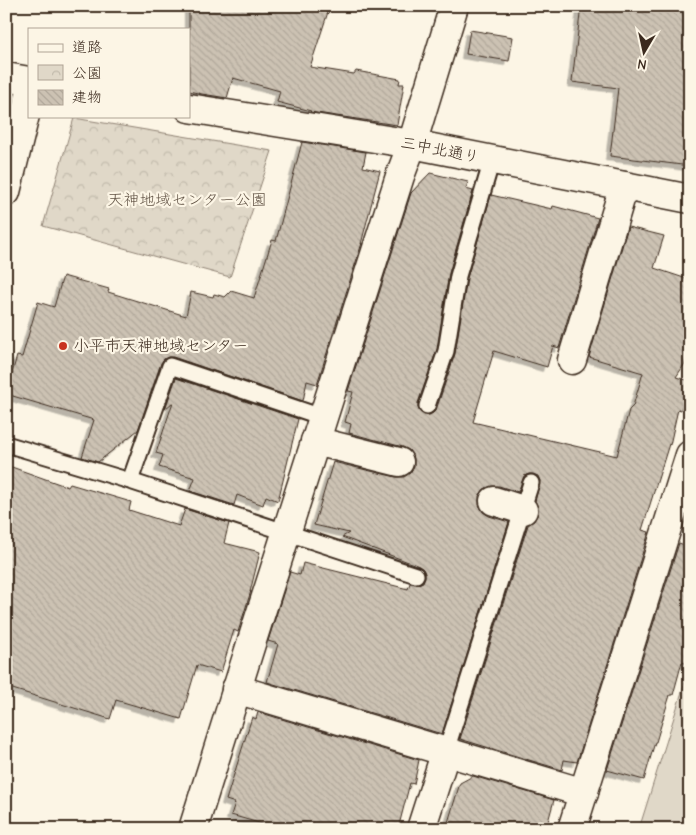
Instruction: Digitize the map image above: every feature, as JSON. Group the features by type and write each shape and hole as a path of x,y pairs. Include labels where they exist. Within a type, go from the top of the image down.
{"street":[{"path":"196,828 236,689 318,429 412,144 454,6"},
{"path":"6,77 28,81"},
{"path":"6,192 28,103"},
{"name":"三中北通り","path":"190,108 412,144 690,199"},
{"path":"572,360 624,186"},
{"path":"318,429 399,462"},
{"path":"572,829 690,455"},
{"path":"494,501 523,510"},
{"path":"236,689 584,793"},
{"path":"421,829 446,751"}],"lane":[{"path":"427,406 446,351 458,276 492,160"},
{"path":"130,481 170,366 318,429"},
{"path":"6,444 130,481 416,575"},
{"path":"446,751 531,483"}],"green space":[{"name":"天神地域センター公園","path":"74,118 272,151 230,277 43,226"},
{"path":"690,666 690,829 639,829"}],"building":[{"path":"189,6 310,6 328,12 310,67 354,74 356,71 400,79 399,84 404,84 397,125 310,112 277,102 280,91 233,78 227,98 190,91"},
{"path":"581,6 690,6 690,166 610,156 618,88 572,82"},
{"path":"470,30 513,37 509,61 466,54"},
{"path":"302,142 366,152 363,167 380,171 362,243 317,384 307,381 303,401 173,357 168,357 161,363 138,430 98,462 82,457 94,420 6,394 17,356 22,357 38,302 54,307 63,276 109,289 108,292 186,316 191,292 213,297 214,294 225,297 231,291 254,298 272,240 276,241"},
{"path":"430,173 468,182 466,189 473,191 449,273 437,349 418,403 420,412 424,415 429,415 436,410 455,354 467,278 491,195 552,209 553,206 598,218 559,348 553,346 547,367 494,351 473,422 617,456 629,410 633,406 643,373 589,357 628,227 664,236 654,268 690,280 690,356 676,377 690,381 681,410 678,409 670,445 642,530 649,532 577,762 564,760 562,770 460,739 528,525 534,521 538,514 538,507 535,501 540,481 538,476 533,474 524,476 518,492 499,486 491,486 484,489 479,496 479,505 483,512 489,516 509,522 442,734 267,682 278,644 268,641 290,572 300,575 303,563 408,589 410,583 418,584 423,582 425,577 423,569 419,566 342,537 349,533 314,525 333,462 396,477 404,477 410,473 414,466 414,458 409,450 349,433 351,424 345,422 353,392 348,391 411,193"},
{"path":"176,378 298,419 278,501 266,496 263,505 237,495 234,505 190,491 195,478 159,467 163,455 156,453 173,402 165,409"},
{"path":"6,465 68,487 70,484 131,502 129,510 179,526 185,509 229,523 224,543 260,552 251,591 238,632 234,630 221,672 197,665 181,719 116,700 110,719 6,687"},
{"path":"679,543 690,547 690,665 682,662 673,695 670,695 644,780 607,770"},
{"path":"258,712 419,760 414,784 410,783 398,829 280,829 231,815 235,803 226,800 252,717 256,719"},
{"path":"473,776 554,800 546,829 446,829 460,783"}],"place":[{"name":"小平市天神地域センター","path":"63,346"}]}
